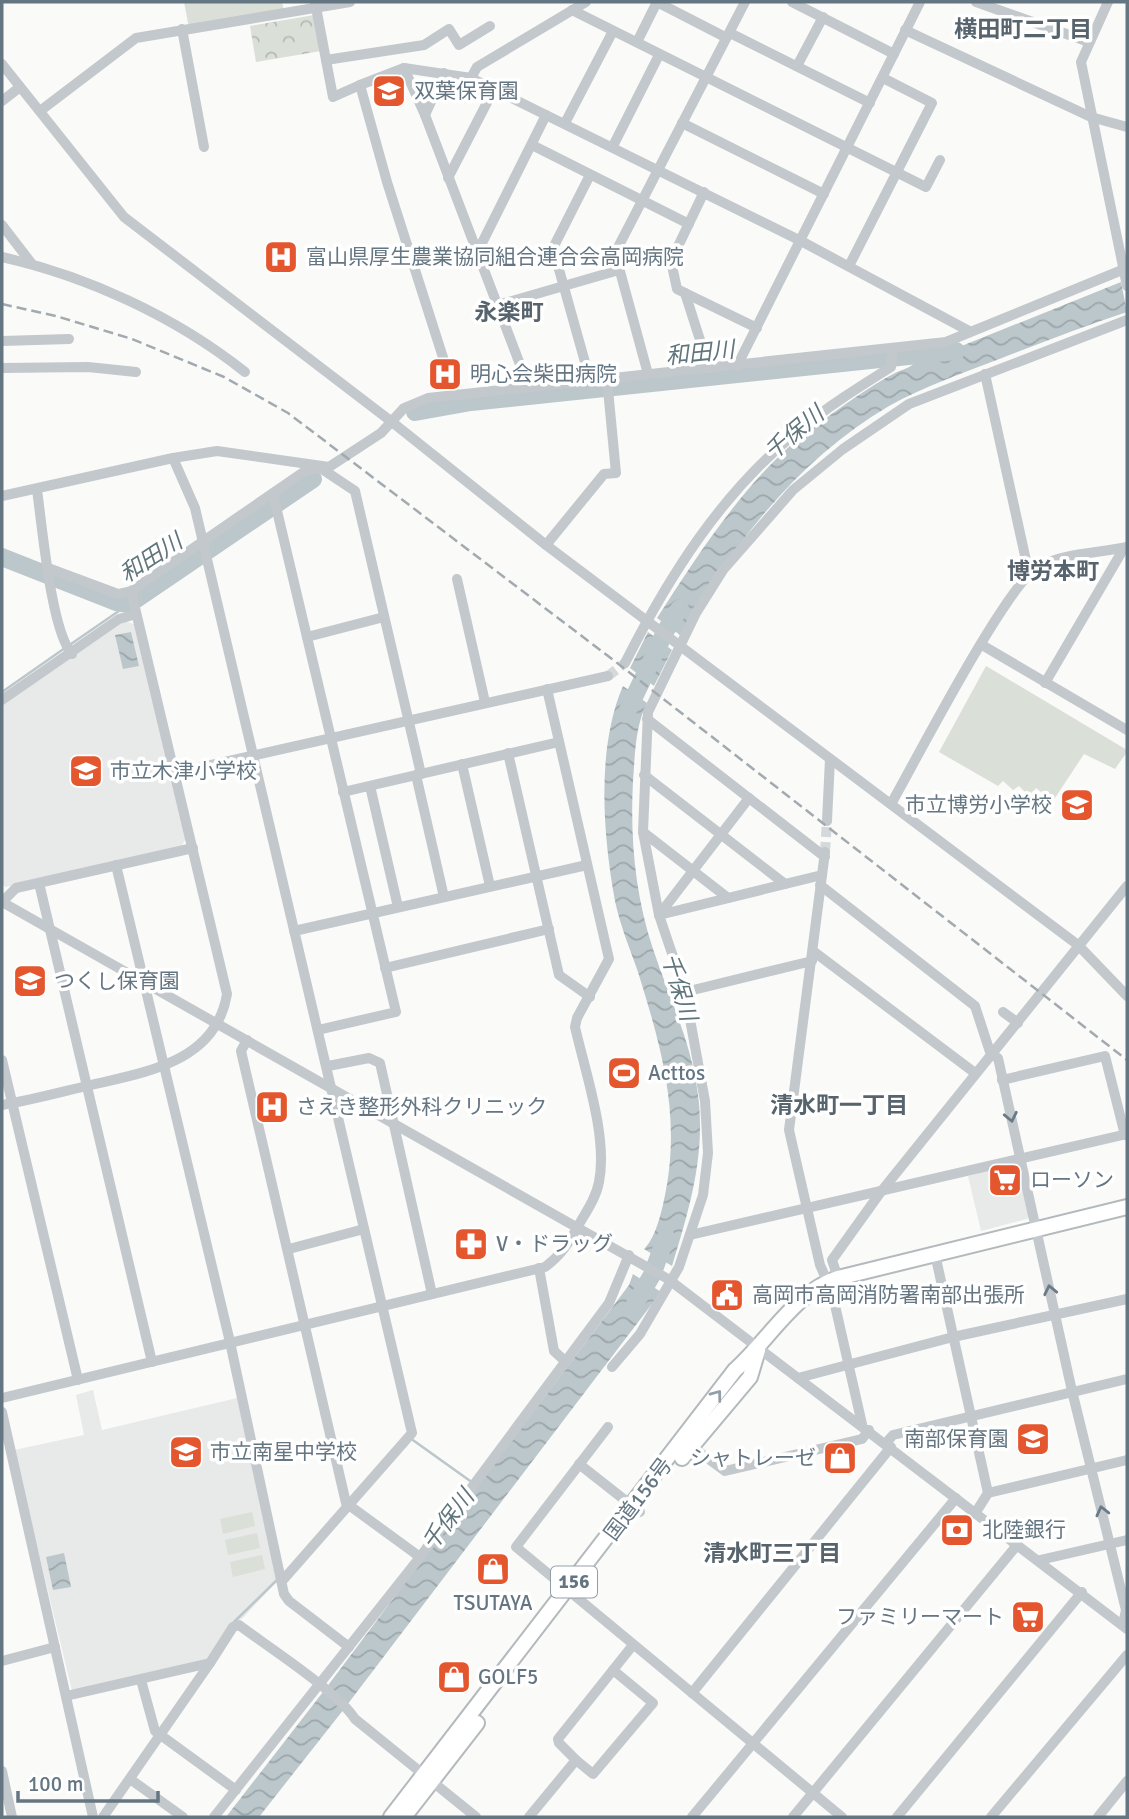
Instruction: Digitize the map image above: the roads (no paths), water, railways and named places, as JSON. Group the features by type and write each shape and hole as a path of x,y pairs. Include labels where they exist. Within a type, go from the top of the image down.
{"highway":[{"name":"国道156号","path":"637,1509 735,1370 759,1349 804,1299 832,1279 1127,1207"},
{"name":"国道156号","path":"391,1817 428,1778 637,1509 750,1377 759,1349"},
{"name":"国道156号","path":"404,1817 428,1778"}],"street":[{"path":"40,111 126,43 182,29 315,4 349,2"},
{"path":"471,78 477,67 586,2"},
{"path":"637,43 657,2 797,66 870,103"},
{"path":"648,374 615,253 654,173 660,169 745,2"},
{"path":"792,2 894,54"},
{"path":"737,366 920,2"},
{"path":"976,2 1089,42"},
{"path":"1108,2 1081,62 1127,286"},
{"path":"315,4 333,97 404,68 471,78 660,169 969,331"},
{"path":"572,10 926,187 940,160"},
{"path":"797,66 823,17"},
{"path":"326,60 424,45 449,29 459,45 490,26"},
{"path":"182,29 204,147"},
{"path":"905,30 1091,117 1127,127"},
{"path":"565,123 613,31"},
{"path":"613,146 659,55"},
{"path":"2,64 124,217 648,623 1078,944 1127,996"},
{"path":"404,68 425,115 529,388"},
{"path":"425,115 444,73"},
{"path":"849,266 932,103 883,78"},
{"path":"360,85 387,181 455,395"},
{"path":"2,101 20,86"},
{"path":"448,178 494,89"},
{"path":"477,253 546,115"},
{"path":"682,123 824,194"},
{"path":"532,145 689,224"},
{"path":"590,175 553,248 590,380"},
{"path":"704,192 671,261 677,289 757,328"},
{"path":"2,225 33,264"},
{"path":"2,257 33,264 92,284 219,351 245,372"},
{"path":"498,305 619,270"},
{"path":"2,496 173,458 217,451 329,467 392,422 404,408 428,398 709,368 893,355 946,342 1125,271"},
{"path":"685,293 709,368"},
{"path":"612,1367 640,1334 670,1280 690,1235 703,1195 708,1153 705,1101 685,992 659,915 643,832 648,712 679,646 723,570 756,528 793,490 843,449 909,404 1127,320"},
{"path":"2,341 69,339"},
{"path":"625,663 698,540 729,499 797,431 893,355"},
{"path":"2,368 88,367 136,372"},
{"path":"985,374 1029,573"},
{"path":"546,545 604,474 616,473 607,381"},
{"path":"173,458 195,508 328,1066 339,1126 347,1144 412,1433 282,1575"},
{"path":"49,570 118,594 131,593 273,496 302,473 319,467"},
{"path":"319,467 355,491 444,897"},
{"path":"37,490 51,583 69,650"},
{"path":"273,496 396,1012 318,1030"},
{"path":"891,804 1018,585 1029,573 1057,560 1126,547"},
{"path":"1045,683 1126,547"},
{"path":"457,579 485,702"},
{"path":"7,1104 164,1067 197,1047 217,1023 227,994 131,593"},
{"path":"2,700 69,650 119,619 136,612"},
{"path":"307,637 384,617"},
{"path":"982,645 1127,730"},
{"path":"175,773 608,676"},
{"path":"2,1398 539,1268 560,1256 578,1226 599,1180 600,1149 575,1027 577,1018 610,959 547,689"},
{"path":"648,719 825,855 789,1130 820,1265 832,1279"},
{"path":"343,792 559,742"},
{"path":"508,753 559,975 590,998"},
{"path":"827,821 830,759"},
{"path":"462,764 490,886"},
{"path":"644,775 785,884"},
{"path":"370,786 398,907"},
{"path":"659,915 749,798"},
{"path":"643,832 729,898"},
{"path":"193,848 16,888 2,902 670,1280 1126,1626"},
{"path":"116,865 289,1601 349,1647"},
{"path":"295,931 587,865"},
{"path":"659,915 785,884 821,880 975,1006 991,1055 998,1058 1072,1391 1126,1610 1126,1626"},
{"path":"39,883 152,1362"},
{"path":"691,1446 725,1471 862,1439 865,1427 847,1365 832,1292 832,1260 880,1193 1127,886"},
{"path":"385,968 549,929"},
{"path":"685,992 813,956"},
{"path":"813,956 975,1073"},
{"path":"1003,1012 1018,1023"},
{"path":"247,1040 242,1051 348,1504 420,1557"},
{"path":"690,1235 1126,1135 1105,1056 1002,1080"},
{"path":"328,1066 369,1058 380,1063 432,1294"},
{"path":"2,1060 7,1104 79,1380"},
{"path":"289,1249 364,1229"},
{"path":"935,1254 989,1493"},
{"path":"215,1817 321,1687 420,1557 609,1303 633,1257"},
{"path":"539,1268 554,1351 565,1361"},
{"path":"798,1378 953,1337 1127,1299"},
{"path":"692,1693 889,1445 892,1435 1127,1379"},
{"path":"2,1412 93,1817"},
{"path":"608,1427 516,1547 842,1817"},
{"path":"976,1512 989,1493 1127,1460"},
{"path":"579,1464 637,1509"},
{"path":"692,1817 956,1498"},
{"path":"1040,1560 1127,1540"},
{"path":"793,1817 1018,1544"},
{"path":"897,1817 1082,1592"},
{"path":"103,1817 161,1736 233,1627 239,1625 349,1709 355,1719 477,1817"},
{"path":"613,1670 653,1703 593,1774 559,1743 558,1739 613,1670 633,1645"},
{"path":"2,1661 55,1647"},
{"path":"995,1816 1127,1655"},
{"path":"66,1696 210,1663"},
{"path":"141,1680 155,1731 236,1790"},
{"path":"529,1817 576,1760"},
{"path":"2,1771 12,1817"},
{"path":"130,1779 183,1817"},
{"path":"1098,1817 1127,1781"}],"water":[{"path":"1121,282 1127,312 930,386 889,406 856,428 796,478 770,507 722,569 680,635 657,618 709,540 748,489 792,444 816,425 876,384 912,365 917,358 956,345 959,347"},
{"path":"131,632 139,666 123,669 115,635"},
{"path":"648,632 672,650 654,686 630,668"},
{"path":"623,686 647,703 638,731 633,781 632,824 638,887 653,949 691,1057 700,1117 698,1161 690,1203 672,1266 644,1249 654,1233 664,1200 671,1141 670,1113 662,1057 617,910 607,849 605,764 614,710"},
{"path":"633,1274 661,1292 347,1705 326,1688 629,1285"},
{"path":"64,1553 71,1587 53,1590 46,1557"},
{"path":"323,1692 344,1709 259,1817 226,1817"}],"waterway":[{"name":"和田川","path":"415,412 471,402 956,351"},
{"name":"和田川","path":"2,557 116,602 129,604 313,479"},
{"path":"71,644 129,604"},
{"name":"千保川","path":"626,714 666,630 680,608"},
{"path":"2,692 65,648"},
{"name":"千保川","path":"635,1304 652,1275 666,1237"},
{"path":"410,1438 473,1483"},
{"path":"234,1622 279,1578"}],"tunnel":[{"path":"608,676 625,663"},
{"path":"825,852 827,821"}],"railway":[{"path":"2,304 56,316 132,339 224,377 288,413 612,659 1127,1060"}],"place":[{"name":"双葉保育園","path":"389,91"},
{"name":"富山県厚生農業協同組合連合会高岡病院","path":"281,257"},
{"name":"明心会柴田病院","path":"445,374"},
{"name":"市立木津小学校","path":"86,771"},
{"name":"市立博労小学校","path":"1077,805"},
{"name":"つくし保育園","path":"30,981"},
{"name":"Acttos","path":"624,1073"},
{"name":"さえき整形外科クリニック","path":"272,1107"},
{"name":"ローソン","path":"1005,1180"},
{"name":"V・ドラッグ","path":"471,1244"},
{"name":"高岡市高岡消防署南部出張所","path":"727,1295"},
{"name":"南部保育園","path":"1033,1439"},
{"name":"市立南星中学校","path":"186,1452"},
{"name":"シャトレーゼ","path":"840,1458"},
{"name":"北陸銀行","path":"957,1530"},
{"name":"TSUTAYA","path":"493,1569"},
{"name":"ファミリーマート","path":"1028,1617"},
{"name":"GOLF5","path":"454,1677"}],"district":[{"name":"横田町二丁目","path":"1023,29"},
{"name":"永楽町","path":"509,312"},
{"name":"博労本町","path":"1053,571"},
{"name":"清水町一丁目","path":"839,1105"},
{"name":"清水町三丁目","path":"772,1553"}]}
